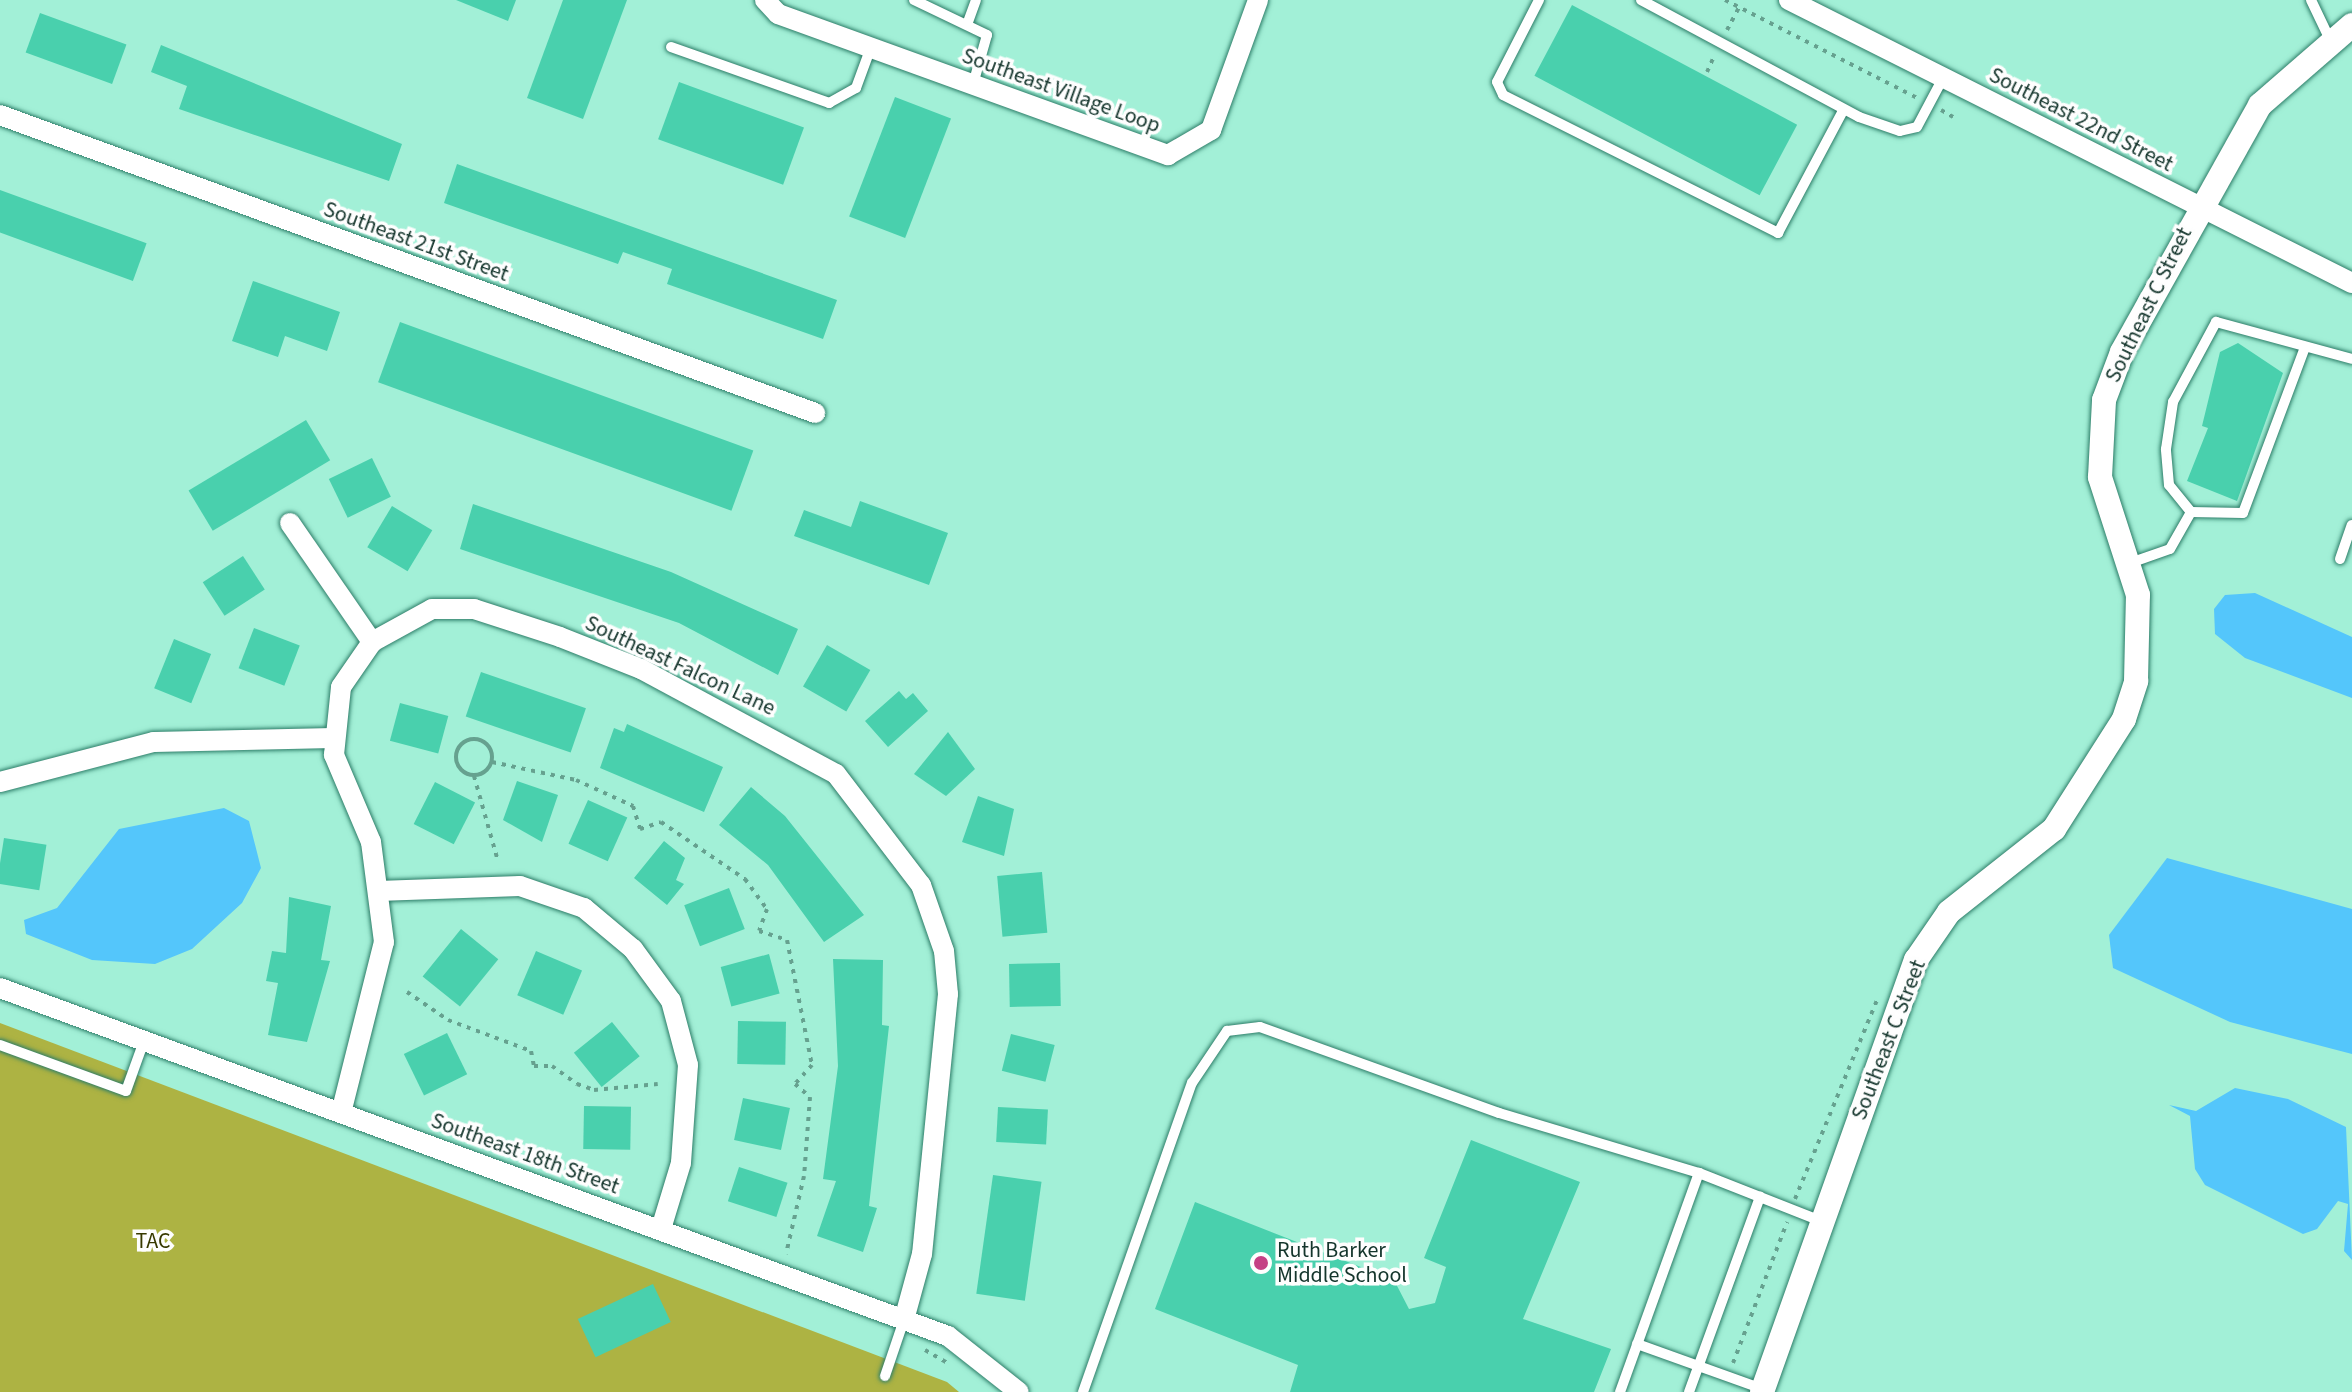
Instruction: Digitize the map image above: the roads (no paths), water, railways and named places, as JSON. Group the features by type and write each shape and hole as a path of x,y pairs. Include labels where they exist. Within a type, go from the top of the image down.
{"street":[{"name":"Southeast Village Loop","path":"765,0 778,14 1168,155 1211,130 1258,0"},
{"name":"Southeast 22nd Street","path":"1789,0 2352,283"},
{"name":"Southeast C Street","path":"1762,1391 1916,960 1949,912 2054,829 2124,719 2139,642 2130,563 2100,477 2104,400 2198,206 2260,105 2333,46 2352,25"},
{"name":"Southeast 21st Street","path":"0,115 815,413"},
{"path":"290,523 372,642"},
{"name":"Southeast Falcon Lane","path":"341,1113 384,942 371,842 333,738 341,687 372,642 432,609 474,609 560,637 790,743 836,774 875,819 936,918 948,994 922,1254 904,1320"},
{"path":"0,782 154,742 333,738"},
{"path":"378,891 520,886 584,908 633,949 671,1001 688,1065 681,1163 661,1229"},
{"name":"Southeast 18th Street","path":"0,988 948,1336 1019,1392"}],"lane":[{"path":"914,0 968,22 987,35 973,84"},
{"path":"968,22 976,0"},
{"path":"1539,0 1497,82 1503,95 1778,233 1844,109"},
{"path":"1641,0 1844,109 1900,131 1917,127 1943,78"},
{"path":"2311,0 2333,46"},
{"path":"671,47 829,103 856,88 871,47"},
{"path":"2304,350 2243,513 2191,512 2169,485 2166,449 2173,402 2198,347 2216,322 2236,322 2304,350 2352,359"},
{"path":"2130,563 2170,549 2191,512"},
{"path":"2340,559 2352,525"},
{"path":"1083,1392 1192,1083 1227,1031 1260,1027 1499,1113 1699,1173 1823,1222"},
{"path":"0,1045 126,1091 144,1041"},
{"path":"1620,1392 1699,1173"},
{"path":"1689,1392 1760,1197"},
{"path":"885,1376 904,1320"},
{"path":"1637,1344 1762,1391"}],"water":[{"path":"2255,593 2352,637 2352,698 2245,658 2215,634 2214,609 2225,595"},
{"path":"224,808 249,821 261,868 242,903 192,949 155,964 92,960 26,934 24,920 57,908 119,829"},
{"path":"2167,858 2352,909 2352,1054 2230,1022 2113,968 2109,935"},
{"path":"2235,1088 2288,1099 2346,1127 2352,1260 2344,1251 2348,1204 2338,1201 2317,1229 2303,1234 2205,1185 2195,1169 2190,1116 2169,1105 2196,1111"}],"place":[{"name":"Ruth Barker Middle School","path":"1261,1263"}],"park label":[{"name":"TAC","path":"153,1242"}]}
